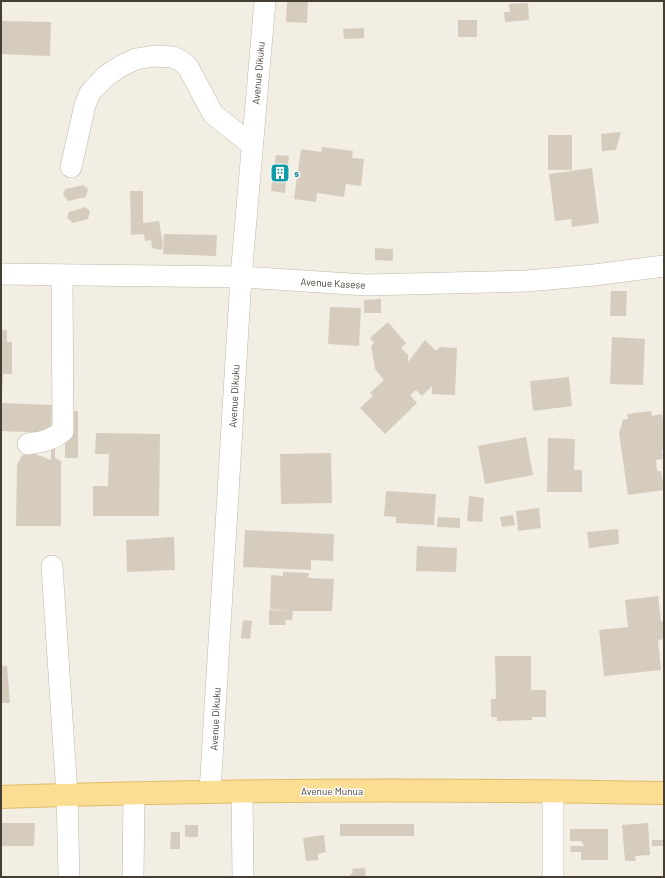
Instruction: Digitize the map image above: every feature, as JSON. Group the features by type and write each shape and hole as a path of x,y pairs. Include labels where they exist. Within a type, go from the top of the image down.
{"main road":[{"name":"Avenue Munua","path":"1,797 210,792 553,791 664,793"}],"street":[{"name":"Avenue Dikuku","path":"210,792 241,277 265,1"},
{"path":"71,167 85,104 90,93 106,76 120,66 136,59 154,56 173,57 188,67 213,114 252,145"},
{"name":"Avenue Kasese","path":"1,274 241,277 366,285 527,281 587,276 664,266"},
{"path":"28,444 47,441 56,437 63,431 62,275"},
{"path":"52,566 67,795 69,877"},
{"path":"553,791 553,877"},
{"path":"242,792 243,877"},
{"path":"133,877 134,793"}],"building":[{"path":"287,1 308,1 307,23 286,22"},
{"path":"528,3 529,20 505,22 504,12 510,12 509,4"},
{"path":"458,20 477,20 477,37 458,37"},
{"path":"1,21 51,22 50,56 1,54"},
{"path":"364,28 364,38 344,39 343,29"},
{"path":"621,132 616,150 602,151 601,134"},
{"path":"548,135 572,135 572,170 548,170"},
{"path":"322,147 353,151 352,158 364,159 361,186 346,184 344,197 317,193 316,202 294,199 301,149 321,152"},
{"name":"s","path":"276,155 289,156 285,193 271,191"},
{"path":"592,168 599,223 572,227 571,219 555,221 549,174"},
{"path":"83,185 88,189 86,197 68,201 63,195 65,189"},
{"path":"130,191 143,191 143,223 159,221 163,244 162,250 152,248 151,240 145,241 144,234 131,235"},
{"path":"85,207 90,211 88,219 73,223 67,218 69,212"},
{"path":"164,234 217,235 216,256 163,254"},
{"path":"375,248 393,249 393,261 375,260"},
{"path":"611,291 627,291 626,316 610,316"},
{"path":"381,299 381,313 364,313 364,300"},
{"path":"330,307 361,308 359,346 328,344"},
{"path":"388,322 406,343 401,348 408,355 408,362 425,340 436,351 440,347 457,348 455,395 432,394 432,386 422,396 416,390 410,395 417,403 385,434 360,408 373,396 370,393 384,380 375,369 371,346 374,343 370,338"},
{"path":"1,330 7,330 7,342 12,342 12,374 3,374 2,391 1,391"},
{"path":"612,337 645,339 643,385 610,384"},
{"path":"569,377 572,406 533,411 530,381"},
{"path":"1,403 52,405 51,433 1,431"},
{"path":"65,411 78,411 78,458 65,458"},
{"path":"651,411 652,416 662,414 664,427 664,450 662,450 663,459 656,460 657,471 661,471 664,490 628,495 619,433 623,420 628,419 627,414"},
{"path":"96,433 160,434 159,516 93,516 93,486 108,486 109,454 95,454"},
{"path":"526,437 533,475 485,484 478,446"},
{"path":"548,438 575,439 574,470 582,470 582,492 547,492"},
{"path":"51,445 55,445 55,458 61,461 61,526 16,526 17,465 22,455 35,454 51,460"},
{"path":"331,453 332,503 281,504 280,454"},
{"path":"386,491 436,494 434,525 396,523 396,517 384,516"},
{"path":"469,496 484,498 482,522 467,521"},
{"path":"539,508 541,528 518,531 516,511"},
{"path":"513,515 515,525 502,527 500,517"},
{"path":"438,517 460,518 460,528 437,527"},
{"path":"618,529 619,544 589,548 587,532"},
{"path":"245,530 334,534 333,561 311,560 311,570 243,567"},
{"path":"174,537 175,570 127,572 126,540"},
{"path":"417,546 457,548 456,572 416,571"},
{"path":"283,572 309,573 308,578 334,579 332,611 293,611 292,620 286,620 285,625 269,625 269,610 289,611 270,609 271,575 283,576"},
{"path":"658,596 661,621 664,621 664,639 658,640 661,670 604,676 599,630 628,627 625,600"},
{"path":"243,620 252,621 250,639 241,638"},
{"path":"495,656 531,656 531,690 546,690 546,717 532,717 532,720 497,721 497,717 491,717 491,699 496,699"},
{"path":"1,666 7,666 10,703 1,703"},
{"path":"1,823 35,823 34,846 1,846"},
{"path":"648,823 650,855 635,856 636,861 625,861 622,825"},
{"path":"340,824 414,824 414,836 340,836"},
{"path":"185,825 198,825 198,837 185,837"},
{"path":"570,829 608,829 608,860 581,860 581,852 570,852 571,846 584,846 581,841 570,841"},
{"path":"171,832 180,832 180,849 170,849"},
{"path":"324,835 326,852 318,854 318,860 306,861 303,838"},
{"path":"652,840 664,840 664,846 652,846"},
{"path":"365,868 366,877 349,877 353,872 352,869"}],"place":[{"name":"s","path":"280,173"}]}
